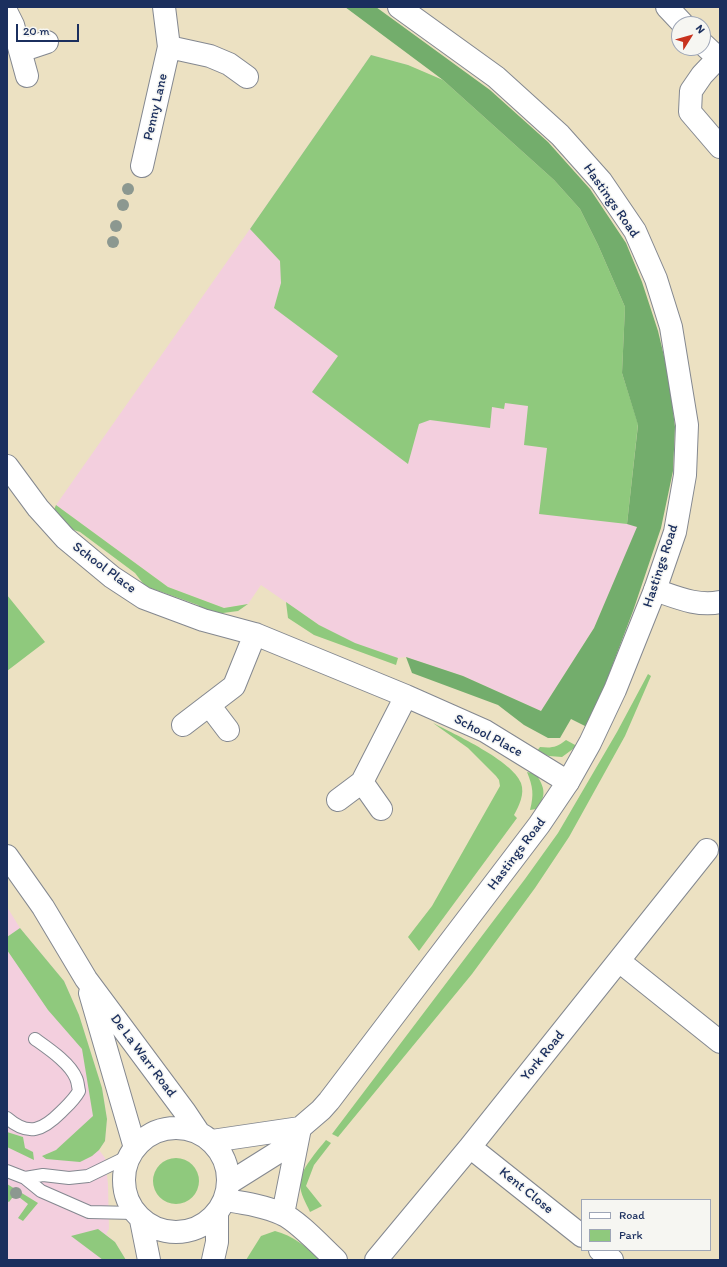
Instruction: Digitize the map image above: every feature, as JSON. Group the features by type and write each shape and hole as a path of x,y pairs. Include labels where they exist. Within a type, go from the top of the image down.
{"main road":[{"name":"Penny Lane","path":"142,166 169,47 164,7"},
{"name":"Hastings Road","path":"224,1199 280,1151 300,1128 322,1110 521,848 568,782 590,743 615,690 655,590 675,532 685,475 687,425 671,327 656,278 636,232 601,181 560,135 496,78 399,7"},
{"path":"667,7 676,16"},
{"path":"7,13 13,25 27,76"},
{"path":"20,51 47,42"},
{"path":"169,47 210,56 229,64 247,77"},
{"path":"714,53 691,91 690,112 720,147"},
{"name":"School Place","path":"7,466 38,508 65,538 112,577 144,598 203,620 255,634 406,696 485,731 568,782"},
{"path":"655,590 697,603 711,604 720,602"},
{"path":"183,725 234,686 255,634"},
{"path":"338,800 362,782 406,696"},
{"path":"209,705 228,730"},
{"path":"362,782 381,809"},
{"name":"York Road","path":"376,1260 470,1147 707,850"},
{"name":"De La Warr Road","path":"7,856 43,907 86,979 185,1112 206,1137"},
{"path":"619,961 720,1042"},
{"name":"De La Warr Road","path":"86,979 132,1152"},
{"path":"149,1260 138,1217 128,1200 124,1186 124,1170 132,1152 148,1136 165,1129 182,1128 206,1137 219,1150 225,1160 228,1172 213,1260"},
{"path":"206,1137 300,1128 283,1214"},
{"name":"Kent Close","path":"470,1147 581,1235"},
{"path":"224,1199 283,1214 297,1224 336,1260"},
{"path":"138,1217 156,1229 172,1233 189,1232 204,1225 224,1199"},
{"path":"601,1251 612,1260"}],"lane":[{"path":"7,1118 14,1124 25,1128 34,1129 42,1127 49,1124 74,1100 79,1091 76,1078 65,1063 58,1055 35,1039"},
{"path":"24,1178 43,1175 69,1178 88,1176 132,1152"},
{"path":"7,1170 24,1178 41,1191 89,1212 138,1217"}],"shaded area":[{"path":"371,55 408,65 627,524 638,527 594,628 541,711 463,676 406,657 398,658 354,643 319,625 261,585 248,604 224,608 168,587 56,505"},
{"path":"7,907 20,928 64,981 79,1015 102,1088 107,1119 105,1141 99,1150 105,1158 108,1184 109,1229 106,1234 115,1242 126,1260 7,1260"}],"green space":[{"path":"345,7 376,7 490,90 548,142 590,189 626,243 642,282 658,331 669,377 675,427 673,471 661,528 633,611 600,698 587,727 571,719 560,738 548,738 524,725 498,705 412,673 406,657 463,676 541,711 594,628 637,527 627,524 638,425 622,373 625,307 598,245 580,209 554,180 443,80"},
{"path":"371,55 408,65 443,80 554,180 580,209 598,245 625,307 622,373 638,424 627,524 539,514 547,448 524,445 528,406 505,403 504,409 492,407 490,428 430,420 419,424 408,464 312,392 338,356 274,308 281,283 280,261 250,229"},
{"path":"56,505 168,587 224,608 248,604 238,611 223,613 220,617 207,614 198,605 145,586 135,573 80,532 68,528 53,512"},
{"path":"7,595 45,642 7,671"},
{"path":"286,602 319,625 355,643 398,658 396,665 314,635 288,618"},
{"path":"648,674 651,676 625,736 569,837 535,888 472,974 338,1137 332,1134 525,879 558,833 617,732"},
{"path":"433,723 482,749 507,766 516,775 521,783 522,796 514,815 517,818 419,951 408,937 432,906 500,786 499,780 496,776 468,748"},
{"path":"566,740 577,746 562,757 549,756 537,751 540,747 553,747"},
{"path":"527,772 536,774 544,792 540,804 536,809 530,810 532,791 531,782"},
{"path":"20,928 64,981 79,1015 102,1088 107,1119 105,1141 99,1150 92,1156 80,1162 46,1159 42,1156 56,1150 93,1116 82,1049 48,1010 7,950 7,937"},
{"path":"7,1132 23,1137 25,1148 33,1152 34,1160 7,1147"},
{"path":"326,1140 331,1143 314,1165 306,1186 322,1206 310,1212 301,1191 301,1178 310,1160"},
{"path":"171,1158 181,1158 189,1162 195,1168 199,1176 199,1186 195,1194 189,1200 181,1204 171,1204 163,1200 157,1194 153,1186 153,1176 157,1168 163,1162"},
{"path":"7,1184 38,1203 23,1221 18,1218 28,1204 15,1194 9,1202 7,1201"},
{"path":"98,1229 115,1242 126,1260 103,1260 71,1236"},
{"path":"275,1231 294,1239 321,1260 246,1260 261,1236"}]}
